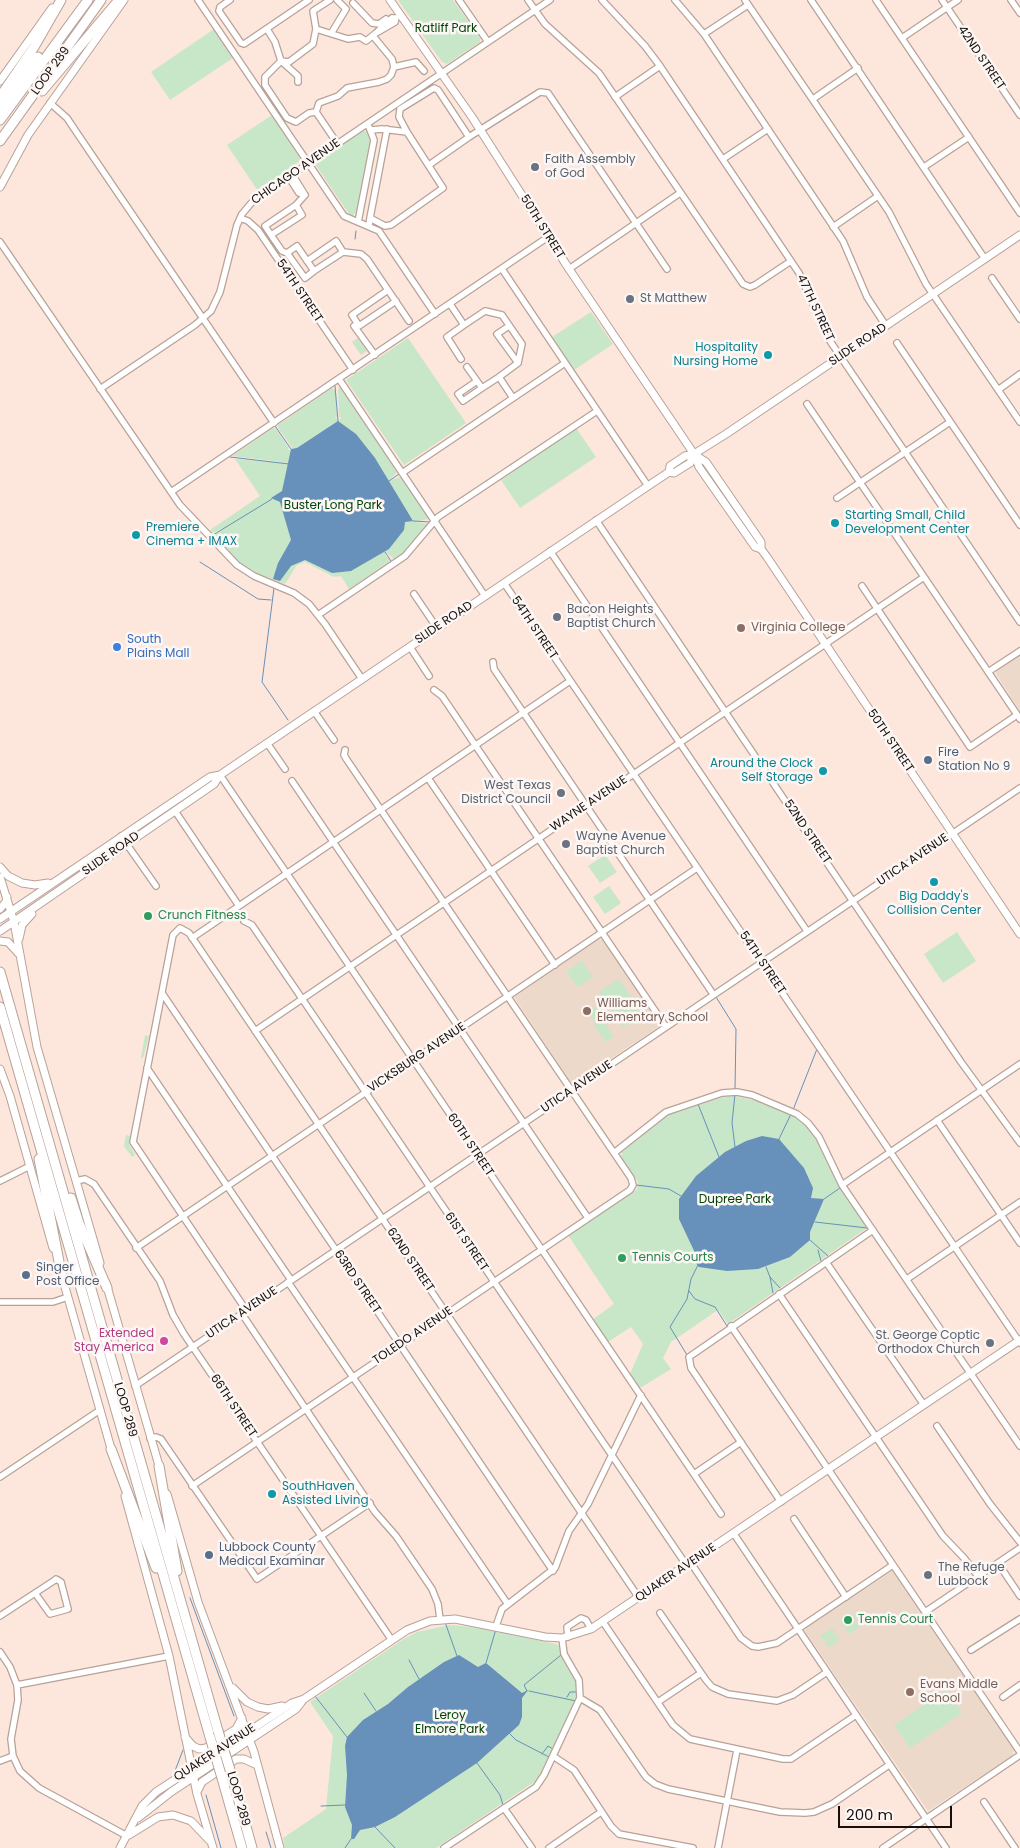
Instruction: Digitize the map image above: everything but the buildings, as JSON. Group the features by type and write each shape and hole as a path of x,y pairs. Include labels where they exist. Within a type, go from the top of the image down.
{"highway":[{"path":"0,97 34,47 60,0"},
{"name":"LOOP 289","path":"0,120 88,0"},
{"name":"LOOP 289","path":"0,141 101,0"},
{"path":"7,130 119,0"},
{"path":"0,108 41,54 78,15"},
{"name":"LOOP 289","path":"0,972 252,1848"},
{"name":"LOOP 289","path":"0,1007 242,1848"},
{"path":"28,1103 62,1277"},
{"path":"43,1121 55,1148 79,1223 107,1288"},
{"path":"111,1449 178,1626"},
{"path":"159,1466 182,1606"}],"main road":[{"path":"0,81 60,0"},
{"path":"0,187 24,141 124,0"},
{"name":"50TH STREET","path":"390,0 481,131 569,269 694,454 706,462 761,542 761,549 1020,934"},
{"name":"SLIDE ROAD","path":"0,931 214,784 220,775 596,520 669,472 674,473 690,463 694,454 1020,235"},
{"name":"SLIDE ROAD","path":"0,919 210,777 220,775"},
{"path":"0,867 14,880 29,885 43,885 60,877"},
{"path":"0,876 14,922 37,1047 198,1602 250,1740 280,1848"},
{"path":"0,909 6,902 7,897"},
{"path":"20,954 19,933 22,924 41,908 48,898"},
{"path":"0,941 8,942 20,954"},
{"path":"0,1069 68,1297 170,1656 197,1794 212,1845"},
{"name":"QUAKER AVENUE","path":"120,1848 138,1818 142,1806 150,1798 247,1732 292,1703 304,1699 414,1626 440,1619 469,1620 545,1637 565,1637 591,1630 1020,1342"},
{"path":"228,1682 242,1698 258,1707 275,1708 292,1703"},
{"name":"QUAKER AVENUE","path":"138,1818 194,1777 296,1709 304,1699"},
{"path":"185,1737 193,1746 202,1749 206,1748 236,1729 242,1718"},
{"path":"197,1794 202,1782 236,1759 244,1759 257,1765"},
{"path":"126,1836 158,1817 173,1816 190,1822 212,1845"}],"street":[{"path":"198,0 344,216 369,225 384,236 435,314"},
{"path":"230,0 220,7 219,10 241,44 244,44 309,0"},
{"path":"316,112 309,113 296,122 287,118 265,84 265,76 267,72 281,61 290,62 311,47 316,29 313,11 330,0"},
{"path":"337,0 346,9"},
{"path":"459,0 488,42"},
{"path":"528,0 545,24 593,66 739,280 747,286 755,285 791,261"},
{"name":"CHICAGO AVENUE","path":"100,389 211,311 220,292 240,218 253,201 550,0"},
{"name":"47TH STREET","path":"602,0 645,46 723,159 804,281 822,329 1020,622"},
{"path":"675,0 704,34 848,250 867,297 886,326"},
{"path":"811,0 986,259"},
{"path":"876,0 1020,213"},
{"name":"42ND STREET","path":"942,0 1020,115"},
{"path":"902,38 958,0"},
{"path":"1011,0 1020,13"},
{"path":"332,32 346,9 355,2 372,23 379,24 386,19"},
{"path":"704,34 746,2 895,222 934,294 1020,422"},
{"path":"218,30 227,23"},
{"path":"267,29 275,42 281,61 298,76 298,82"},
{"path":"316,29 332,32 348,39 358,36 366,41 375,35 387,52 394,67"},
{"path":"316,112 319,103 338,96 347,88 387,79 394,67 416,62 424,71"},
{"path":"615,97 660,66"},
{"path":"813,99 858,68"},
{"path":"438,90 448,83"},
{"path":"258,89 265,84"},
{"path":"370,218 388,226 442,190 442,184 398,117 400,109 434,88 438,90 470,138"},
{"path":"429,165 543,92 550,96 667,269"},
{"path":"50,103 67,118 76,130 274,423"},
{"path":"316,112 337,143"},
{"path":"281,122 287,118"},
{"path":"358,222 374,140 371,130 366,123"},
{"path":"371,130 387,129 407,132"},
{"path":"369,225 387,129"},
{"path":"723,159 768,129"},
{"path":"924,167 969,137"},
{"path":"290,175 305,195 296,205 265,226 282,251 287,252 305,278 343,252 361,254 367,259 409,321"},
{"path":"569,269 680,194"},
{"path":"833,227 878,196"},
{"path":"271,235 302,215 296,205"},
{"name":"54TH STREET","path":"240,218 258,230 353,370"},
{"path":"170,492 339,380 548,237"},
{"path":"307,261 336,241 343,252"},
{"path":"0,242 170,492 234,563 254,576 294,593 318,615 362,679"},
{"path":"287,252 297,246 314,271"},
{"path":"502,269 648,486"},
{"path":"992,278 1020,319"},
{"path":"388,290 352,315 356,322 359,326 396,301"},
{"path":"450,304 464,325"},
{"path":"462,359 447,337 485,311 502,316 522,344 518,363 463,401 458,394 477,381"},
{"path":"353,324 375,355"},
{"path":"509,326 497,334 518,363"},
{"path":"897,343 1020,525"},
{"path":"402,473 565,363"},
{"path":"467,367 482,388"},
{"path":"998,390 1020,374"},
{"path":"499,377 513,398"},
{"path":"339,380 485,596"},
{"path":"807,404 1019,717 970,747 862,586"},
{"path":"318,615 406,556 438,518 597,410"},
{"path":"837,498 950,422"},
{"path":"1014,516 1020,512"},
{"name":"52ND STREET","path":"596,520 960,1061 983,1089 1020,1143"},
{"path":"550,551 807,931"},
{"name":"WAYNE AVENUE","path":"255,1031 924,577"},
{"name":"54TH STREET","path":"504,583 1020,1342"},
{"path":"414,594 437,628"},
{"path":"410,647 429,676"},
{"path":"988,672 1020,651"},
{"path":"493,662 494,669 523,713 714,994"},
{"path":"192,938 570,681"},
{"path":"434,690 440,693 666,1027"},
{"path":"314,711 334,740"},
{"path":"267,743 285,769"},
{"path":"344,750 344,755 614,1153 666,1112 725,1092 752,1095 797,1114 807,1122 819,1137 842,1185 1020,1446"},
{"name":"60TH STREET","path":"220,775 721,1514"},
{"path":"428,778 555,965"},
{"path":"292,781 588,1218"},
{"name":"UTICA AVENUE","path":"135,1386 1020,788"},
{"path":"175,811 239,906"},
{"path":"121,836 156,886"},
{"name":"VICKSBURG AVENUE","path":"136,1248 697,868"},
{"name":"61ST STREET","path":"244,921 252,925 611,1455 741,1638 752,1646 772,1646 798,1629"},
{"name":"62ND STREET","path":"162,993 173,935 178,929 186,930 639,1598"},
{"path":"162,993 134,1146 306,1409 432,1589 438,1604 440,1619"},
{"name":"63RD STREET","path":"162,993 553,1571"},
{"path":"842,1185 1020,1064"},
{"path":"147,1068 228,1186 353,1377 507,1603"},
{"path":"937,1120 1020,1243"},
{"name":"TOLEDO AVENUE","path":"192,1486 630,1190 633,1185 614,1153"},
{"path":"0,1181 30,1166"},
{"name":"66TH STREET","path":"76,1181 86,1179 94,1184 160,1281 178,1325 192,1347 392,1639"},
{"path":"907,1279 1020,1202"},
{"path":"781,1502 691,1368 689,1361 691,1354 873,1230"},
{"path":"826,1262 924,1405"},
{"path":"779,1294 943,1536 978,1576"},
{"path":"0,1302 53,1302 68,1297"},
{"path":"731,1326 1020,1754 883,1848"},
{"path":"496,1626 502,1609 507,1603 553,1571 561,1556 569,1531 582,1514 641,1395"},
{"path":"0,1477 100,1410"},
{"path":"937,1426 990,1504 1020,1542"},
{"path":"150,1438 158,1437 257,1579 370,1503"},
{"path":"694,1474 741,1442"},
{"path":"794,1519 846,1597"},
{"path":"734,1534 946,1848"},
{"path":"925,1612 1020,1548"},
{"path":"998,1563 1020,1596"},
{"path":"798,1629 893,1565"},
{"path":"0,1616 35,1593 55,1580 60,1581 68,1610 50,1614 35,1593"},
{"path":"660,1613 701,1673 712,1687 720,1691 770,1702 793,1695 827,1672"},
{"path":"444,1848 539,1784 580,1698 579,1680 564,1654 567,1627 580,1619 586,1619 591,1630"},
{"path":"971,1650 1020,1619"},
{"path":"604,1622 673,1725 685,1736 782,1760 791,1759 856,1716"},
{"path":"0,1652 10,1667 17,1685 18,1700 11,1739 13,1756 20,1771 34,1785 126,1836"},
{"path":"17,1685 170,1656"},
{"path":"658,1702 701,1673"},
{"path":"1003,1697 1020,1685"},
{"path":"580,1698 600,1710 651,1782 668,1789 780,1812 814,1812 832,1804 890,1765"},
{"path":"718,1848 737,1750"},
{"path":"0,1761 13,1756"},
{"path":"553,1756 570,1765 619,1834 693,1848"},
{"path":"984,1802 1015,1848"},
{"path":"504,1808 532,1848"},
{"path":"549,1848 602,1812"}],"shaded area":[{"path":"1020,655 1020,711 996,674 997,670"},
{"name":"Williams Elementary School","path":"598,939 604,940 660,1026 572,1084 514,997"},
{"name":"Evans Middle School","path":"892,1571 1014,1750 1012,1756 928,1811 805,1631 806,1627"}],"green space":[{"name":"Ratliff Park","path":"398,0 453,0 480,38 480,42 447,64 442,62"},
{"path":"214,29 233,58 170,100 151,72"},
{"path":"272,115 301,160 258,191 227,145"},
{"path":"362,131 367,131 370,141 356,212 351,217 315,164"},
{"path":"591,312 613,344 574,370 552,337"},
{"path":"358,338 367,351 361,355 352,342"},
{"path":"408,338 466,423 404,465 346,380"},
{"name":"Buster Long Park","path":"340,387 397,472 389,481 400,477 429,519 414,522 429,524 406,551 394,559 386,552 385,555 390,560 389,562 349,589 341,576 334,577 305,562 297,565 285,584 259,574 239,562 215,535 223,528 213,533 210,530 260,496 235,459 289,463 232,456 273,428 276,429 289,448 288,450 293,449 278,428 278,425 332,388 336,391 337,417 335,417 339,421 341,417 339,417 338,390"},
{"path":"576,428 596,457 520,508 501,480"},
{"path":"605,855 617,872 600,883 588,866"},
{"path":"609,886 621,903 605,914 593,897"},
{"path":"957,932 976,961 943,983 924,954"},
{"path":"582,961 593,977 578,987 566,972"},
{"path":"619,979 642,1014 623,1027 599,992"},
{"path":"594,1007 598,1009 614,1037 605,1042 594,1025 596,1023 588,1012"},
{"path":"145,1035 149,1036 143,1058 141,1058"},
{"name":"Dupree Park","path":"730,1095 757,1101 797,1118 804,1123 817,1141 837,1183 867,1228 728,1324 718,1310 671,1342 663,1358 671,1369 640,1388 630,1374 643,1344 631,1327 608,1342 592,1320 614,1304 568,1235 637,1189 638,1182 621,1157 622,1152 668,1115"},
{"path":"126,1135 130,1136 129,1145 135,1155 132,1157 124,1146"},
{"name":"Tennis Court","path":"852,1613 856,1619 844,1627 840,1621"},
{"name":"Tennis Court","path":"857,1621 861,1626 849,1634 845,1629"},
{"name":"Leroy Elmore Park","path":"449,1625 473,1627 556,1644 560,1647 564,1662 576,1682 577,1697 537,1780 436,1848 285,1848 283,1838 326,1809 333,1736 310,1702 402,1640 417,1632"},
{"name":"Tennis Court","path":"832,1628 836,1633 824,1641 820,1636"},
{"name":"Tennis Court","path":"836,1634 840,1640 828,1648 825,1642"},
{"path":"946,1690 962,1713 910,1748 894,1725"}],"water":[{"path":"338,421 356,434 375,458 413,521 405,522 404,530 389,549 351,571 332,573 305,560 291,566 280,581 273,579 278,563 291,540 280,502 271,498 282,491 291,449 297,448"},
{"path":"762,1136 779,1139 804,1168 813,1188 811,1198 824,1199 810,1232 810,1240 790,1257 758,1269 727,1271 699,1267 696,1263 697,1257 679,1219 679,1199 696,1176 725,1152 746,1141"},
{"path":"459,1655 478,1667 486,1663 522,1693 528,1690 522,1698 522,1717 519,1725 477,1763 395,1817 375,1827 360,1830 354,1839 351,1839 352,1825 345,1807 347,1775 345,1746 347,1737 363,1720 388,1704 408,1687 444,1662"}],"waterway":[{"path":"355,239 356,231"},
{"path":"335,386 338,421"},
{"path":"275,426 291,449"},
{"path":"230,457 289,464"},
{"path":"389,481 399,474"},
{"path":"213,535 272,499"},
{"path":"413,521 430,522"},
{"path":"385,552 391,561"},
{"path":"200,562 258,599 271,600"},
{"path":"274,588 262,682 288,720"},
{"path":"716,997 736,1029 735,1090"},
{"path":"793,1110 817,1049"},
{"path":"735,1094 732,1123 735,1147"},
{"path":"698,1104 719,1157"},
{"path":"779,1139 791,1114"},
{"path":"636,1185 669,1189 681,1196"},
{"path":"824,1199 840,1188"},
{"path":"815,1222 867,1228"},
{"path":"810,1240 828,1256"},
{"path":"818,1250 821,1261"},
{"path":"687,1355 670,1327 687,1299 691,1279 698,1265"},
{"path":"766,1267 770,1277 780,1288"},
{"path":"770,1277 773,1293"},
{"path":"689,1291 695,1299 715,1307 727,1326"},
{"path":"190,1598 234,1716"},
{"path":"445,1622 457,1656"},
{"path":"486,1663 496,1629"},
{"path":"527,1691 524,1685 561,1655"},
{"path":"409,1660 419,1679"},
{"path":"529,1691 576,1701"},
{"path":"567,1697 570,1692 577,1692"},
{"path":"364,1693 376,1711"},
{"path":"315,1696 347,1737"},
{"path":"509,1733 516,1740 549,1757"},
{"path":"542,1754 548,1746 553,1749"},
{"path":"173,1776 183,1750"},
{"path":"477,1763 500,1795 503,1805"},
{"path":"206,1795 221,1848"},
{"path":"321,1806 345,1805"},
{"path":"375,1827 395,1848"},
{"path":"266,1832 271,1848"},
{"path":"345,1848 351,1839"}],"place":[{"name":"Faith Assembly of God","path":"535,167"},
{"name":"St Matthew","path":"630,299"},
{"name":"Hospitality Nursing Home","path":"768,355"},
{"name":"Starting Small, Child Development Center","path":"835,523"},
{"name":"Premiere Cinema + IMAX","path":"136,535"},
{"name":"Bacon Heights Baptist Church","path":"557,617"},
{"name":"Virginia College","path":"741,628"},
{"name":"South Plains Mall","path":"117,647"},
{"name":"Fire Station No 9","path":"928,760"},
{"name":"Around the Clock Self Storage","path":"823,771"},
{"name":"West Texas District Council","path":"561,793"},
{"name":"Wayne Avenue Baptist Church","path":"566,844"},
{"name":"Big Daddy's Collision Center","path":"934,882"},
{"name":"Crunch Fitness","path":"148,916"},
{"name":"Williams Elementary School","path":"587,1011"},
{"name":"Tennis Courts","path":"622,1258"},
{"name":"Singer Post Office","path":"26,1275"},
{"name":"Extended Stay America","path":"164,1341"},
{"name":"St. George Coptic Orthodox Church","path":"990,1343"},
{"name":"SouthHaven Assisted Living","path":"272,1494"},
{"name":"Lubbock County Medical Examinar","path":"209,1555"},
{"name":"The Refuge Lubbock","path":"928,1575"},
{"name":"Tennis Court","path":"848,1620"},
{"name":"Evans Middle School","path":"910,1692"}]}
